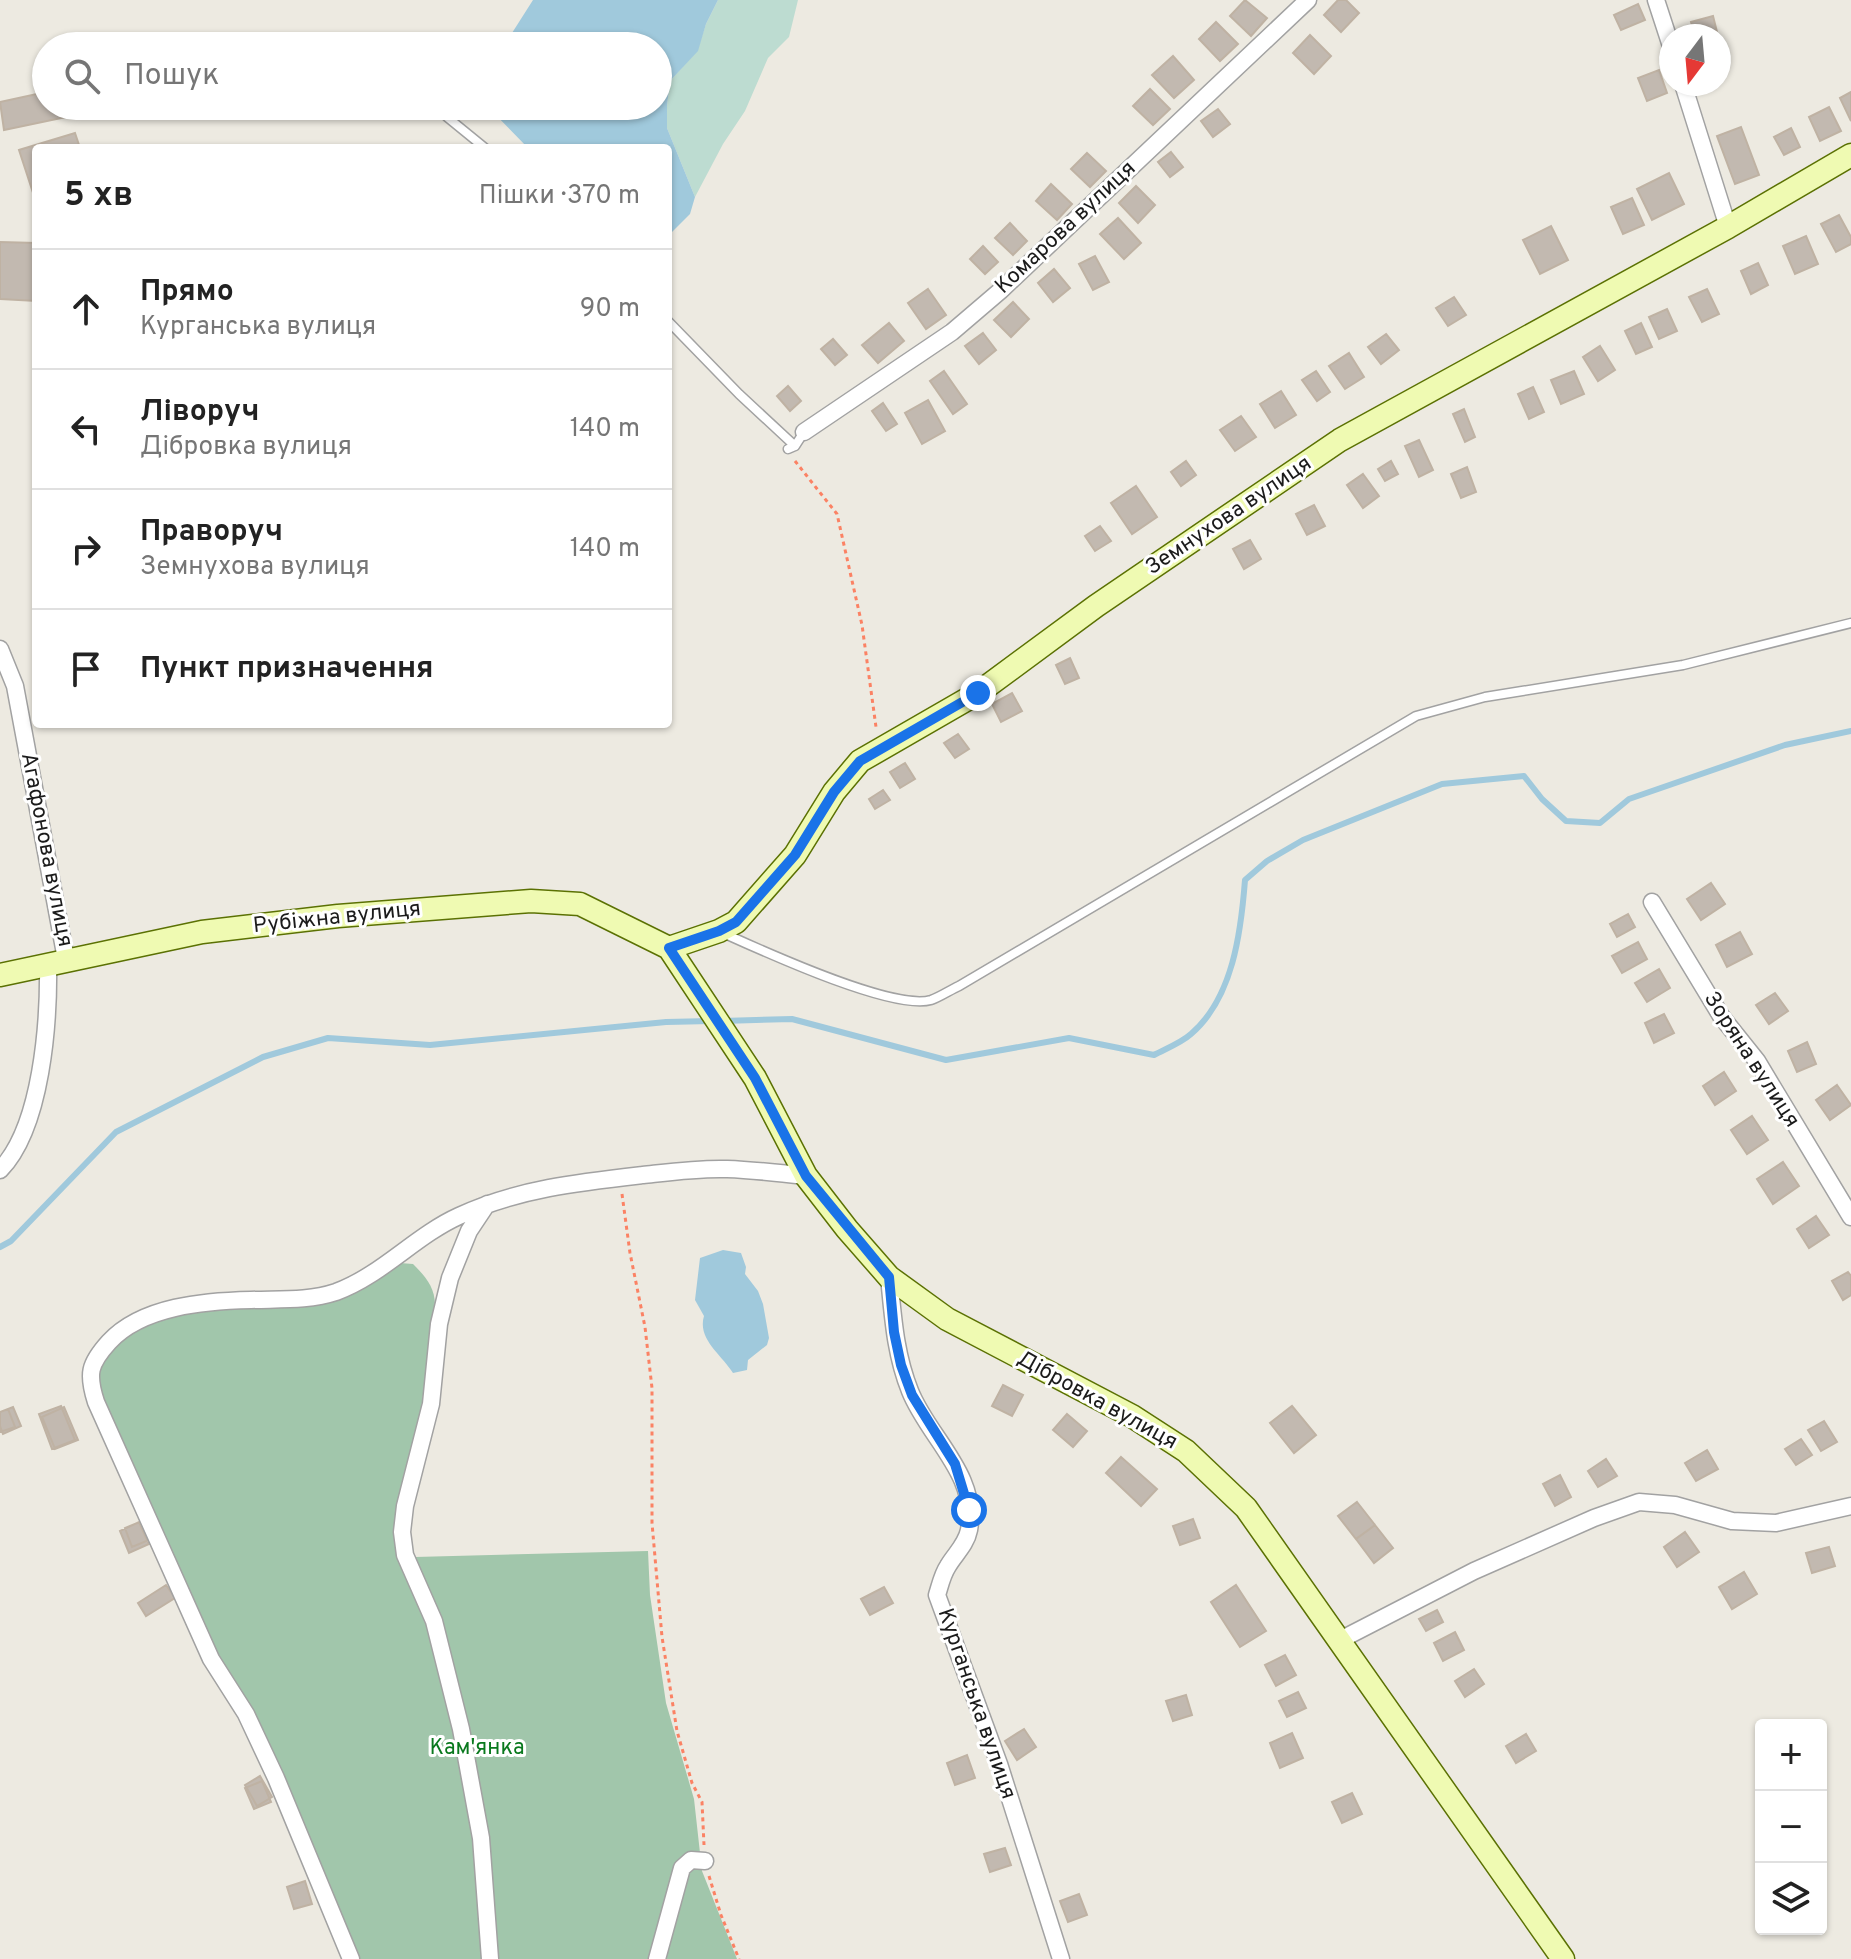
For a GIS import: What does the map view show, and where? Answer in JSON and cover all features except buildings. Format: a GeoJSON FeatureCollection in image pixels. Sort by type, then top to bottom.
{"type":"FeatureCollection","features":[{"type":"Feature","properties":{"kind":"street","name":"Комарова вулиця"},"geometry":{"type":"LineString","coordinates":[[796,442],[952,332],[1000,291],[1308,0]]}},
{"type":"Feature","properties":{"kind":"street"},"geometry":{"type":"LineString","coordinates":[[1656,0],[1664,24]]}},
{"type":"Feature","properties":{"kind":"street"},"geometry":{"type":"LineString","coordinates":[[1687,96],[1728,227]]}},
{"type":"Feature","properties":{"kind":"street","name":"Земнухова вулиця"},"geometry":{"type":"LineString","coordinates":[[669,948],[736,922],[795,855],[834,792],[860,761],[978,693],[1096,606],[1340,440],[1728,227],[1851,155]]}},
{"type":"Feature","properties":{"kind":"street","name":"Агафонова вулиця"},"geometry":{"type":"LineString","coordinates":[[0,649],[15,686],[57,961],[33,1103],[21,1138],[0,1170]]}},
{"type":"Feature","properties":{"kind":"street","name":"Рубіжна вулиця"},"geometry":{"type":"LineString","coordinates":[[0,975],[202,932],[338,916],[531,901],[580,904],[669,948]]}},
{"type":"Feature","properties":{"kind":"street","name":"Зоряна вулиця"},"geometry":{"type":"LineString","coordinates":[[1652,902],[1721,1016],[1757,1061],[1851,1217]]}},
{"type":"Feature","properties":{"kind":"street","name":"Дібровка вулиця"},"geometry":{"type":"LineString","coordinates":[[669,948],[755,1078],[806,1176],[889,1277],[947,1319],[1132,1416],[1186,1451],[1246,1508],[1563,1959]]}},
{"type":"Feature","properties":{"kind":"street"},"geometry":{"type":"LineString","coordinates":[[351,1959],[276,1778],[246,1714],[211,1659],[96,1402],[90,1375],[93,1363],[113,1338],[150,1317],[196,1305],[308,1298],[335,1292],[374,1273],[428,1233],[487,1204],[558,1185],[726,1169],[806,1176]]}},
{"type":"Feature","properties":{"kind":"street"},"geometry":{"type":"LineString","coordinates":[[487,1204],[469,1231],[450,1278],[439,1324],[431,1404],[410,1482],[402,1532],[405,1555],[434,1621],[461,1729],[481,1838],[490,1959]]}},
{"type":"Feature","properties":{"kind":"street","name":"Курганська вулиця"},"geometry":{"type":"LineString","coordinates":[[889,1277],[894,1332],[901,1365],[912,1395],[955,1464],[969,1510],[969,1531],[959,1554],[948,1565],[937,1595],[999,1764],[1061,1959]]}},
{"type":"Feature","properties":{"kind":"street"},"geometry":{"type":"LineString","coordinates":[[1340,1640],[1474,1571],[1594,1518],[1639,1502],[1675,1505],[1732,1521],[1776,1523],[1851,1506]]}},
{"type":"Feature","properties":{"kind":"street"},"geometry":{"type":"LineString","coordinates":[[657,1959],[682,1868],[691,1860],[705,1861]]}},
{"type":"Feature","properties":{"kind":"lane"},"geometry":{"type":"LineString","coordinates":[[451,120],[480,144]]}},
{"type":"Feature","properties":{"kind":"lane"},"geometry":{"type":"LineString","coordinates":[[672,325],[739,394],[796,442]]}},
{"type":"Feature","properties":{"kind":"lane"},"geometry":{"type":"LineString","coordinates":[[719,931],[809,970],[907,1001],[930,1000],[1416,716],[1485,697],[1683,665],[1851,623]]}},
{"type":"Feature","properties":{"kind":"path"},"geometry":{"type":"LineString","coordinates":[[796,442],[787,453],[809,475],[837,514],[862,625],[876,723],[871,754]]}},
{"type":"Feature","properties":{"kind":"path"},"geometry":{"type":"LineString","coordinates":[[620,1178],[652,1388],[652,1523],[657,1598],[677,1731],[692,1783],[702,1802],[705,1861],[721,1915],[739,1959]]}},
{"type":"Feature","properties":{"kind":"shaded area"},"geometry":{"type":"Polygon","coordinates":[[[533,0],[718,0],[706,24],[698,51],[672,79],[672,32],[513,32],[533,0]]]}},
{"type":"Feature","properties":{"kind":"shaded area"},"geometry":{"type":"Polygon","coordinates":[[[718,0],[798,0],[789,37],[768,58],[745,111],[723,144],[695,197],[667,128],[667,120],[672,120],[672,79],[697,51],[718,0]]]}},
{"type":"Feature","properties":{"kind":"shaded area"},"geometry":{"type":"Polygon","coordinates":[[[501,120],[667,120],[667,128],[695,197],[690,214],[672,232],[672,144],[524,144],[501,120]]]}},
{"type":"Feature","properties":{"kind":"shaded area"},"geometry":{"type":"Polygon","coordinates":[[[723,1250],[741,1253],[745,1274],[758,1291],[763,1304],[769,1338],[767,1345],[748,1360],[747,1370],[733,1373],[707,1339],[704,1316],[695,1300],[700,1258],[723,1250]]]}},
{"type":"Feature","properties":{"kind":"green space","name":"Кам'янка"},"geometry":{"type":"Polygon","coordinates":[[[400,1263],[413,1264],[422,1273],[431,1287],[435,1305],[418,1432],[394,1524],[396,1549],[415,1557],[648,1551],[650,1595],[666,1703],[694,1799],[702,1871],[737,1959],[355,1959],[215,1656],[95,1382],[100,1364],[126,1337],[150,1324],[210,1308],[317,1303],[400,1263]]]}},
{"type":"Feature","properties":{"kind":"waterway"},"geometry":{"type":"LineString","coordinates":[[722,1021],[792,1019],[946,1060],[1069,1038],[1154,1055],[1191,1034],[1217,1002],[1237,942],[1245,880],[1267,861],[1303,840],[1442,784],[1524,776],[1542,799],[1566,821],[1600,823],[1629,799],[1785,745],[1851,731]]}},
{"type":"Feature","properties":{"kind":"waterway"},"geometry":{"type":"LineString","coordinates":[[0,1247],[11,1241],[116,1132],[263,1057],[328,1038],[430,1045],[666,1022],[711,1021]]}},
{"type":"Feature","properties":{"kind":"route"},"geometry":{"type":"LineString","coordinates":[[969,1510],[965,1488],[955,1464],[912,1395],[901,1365],[894,1332],[889,1277],[806,1176],[755,1078],[669,948],[736,922],[795,855],[834,792],[860,761],[978,693]]}}]}
